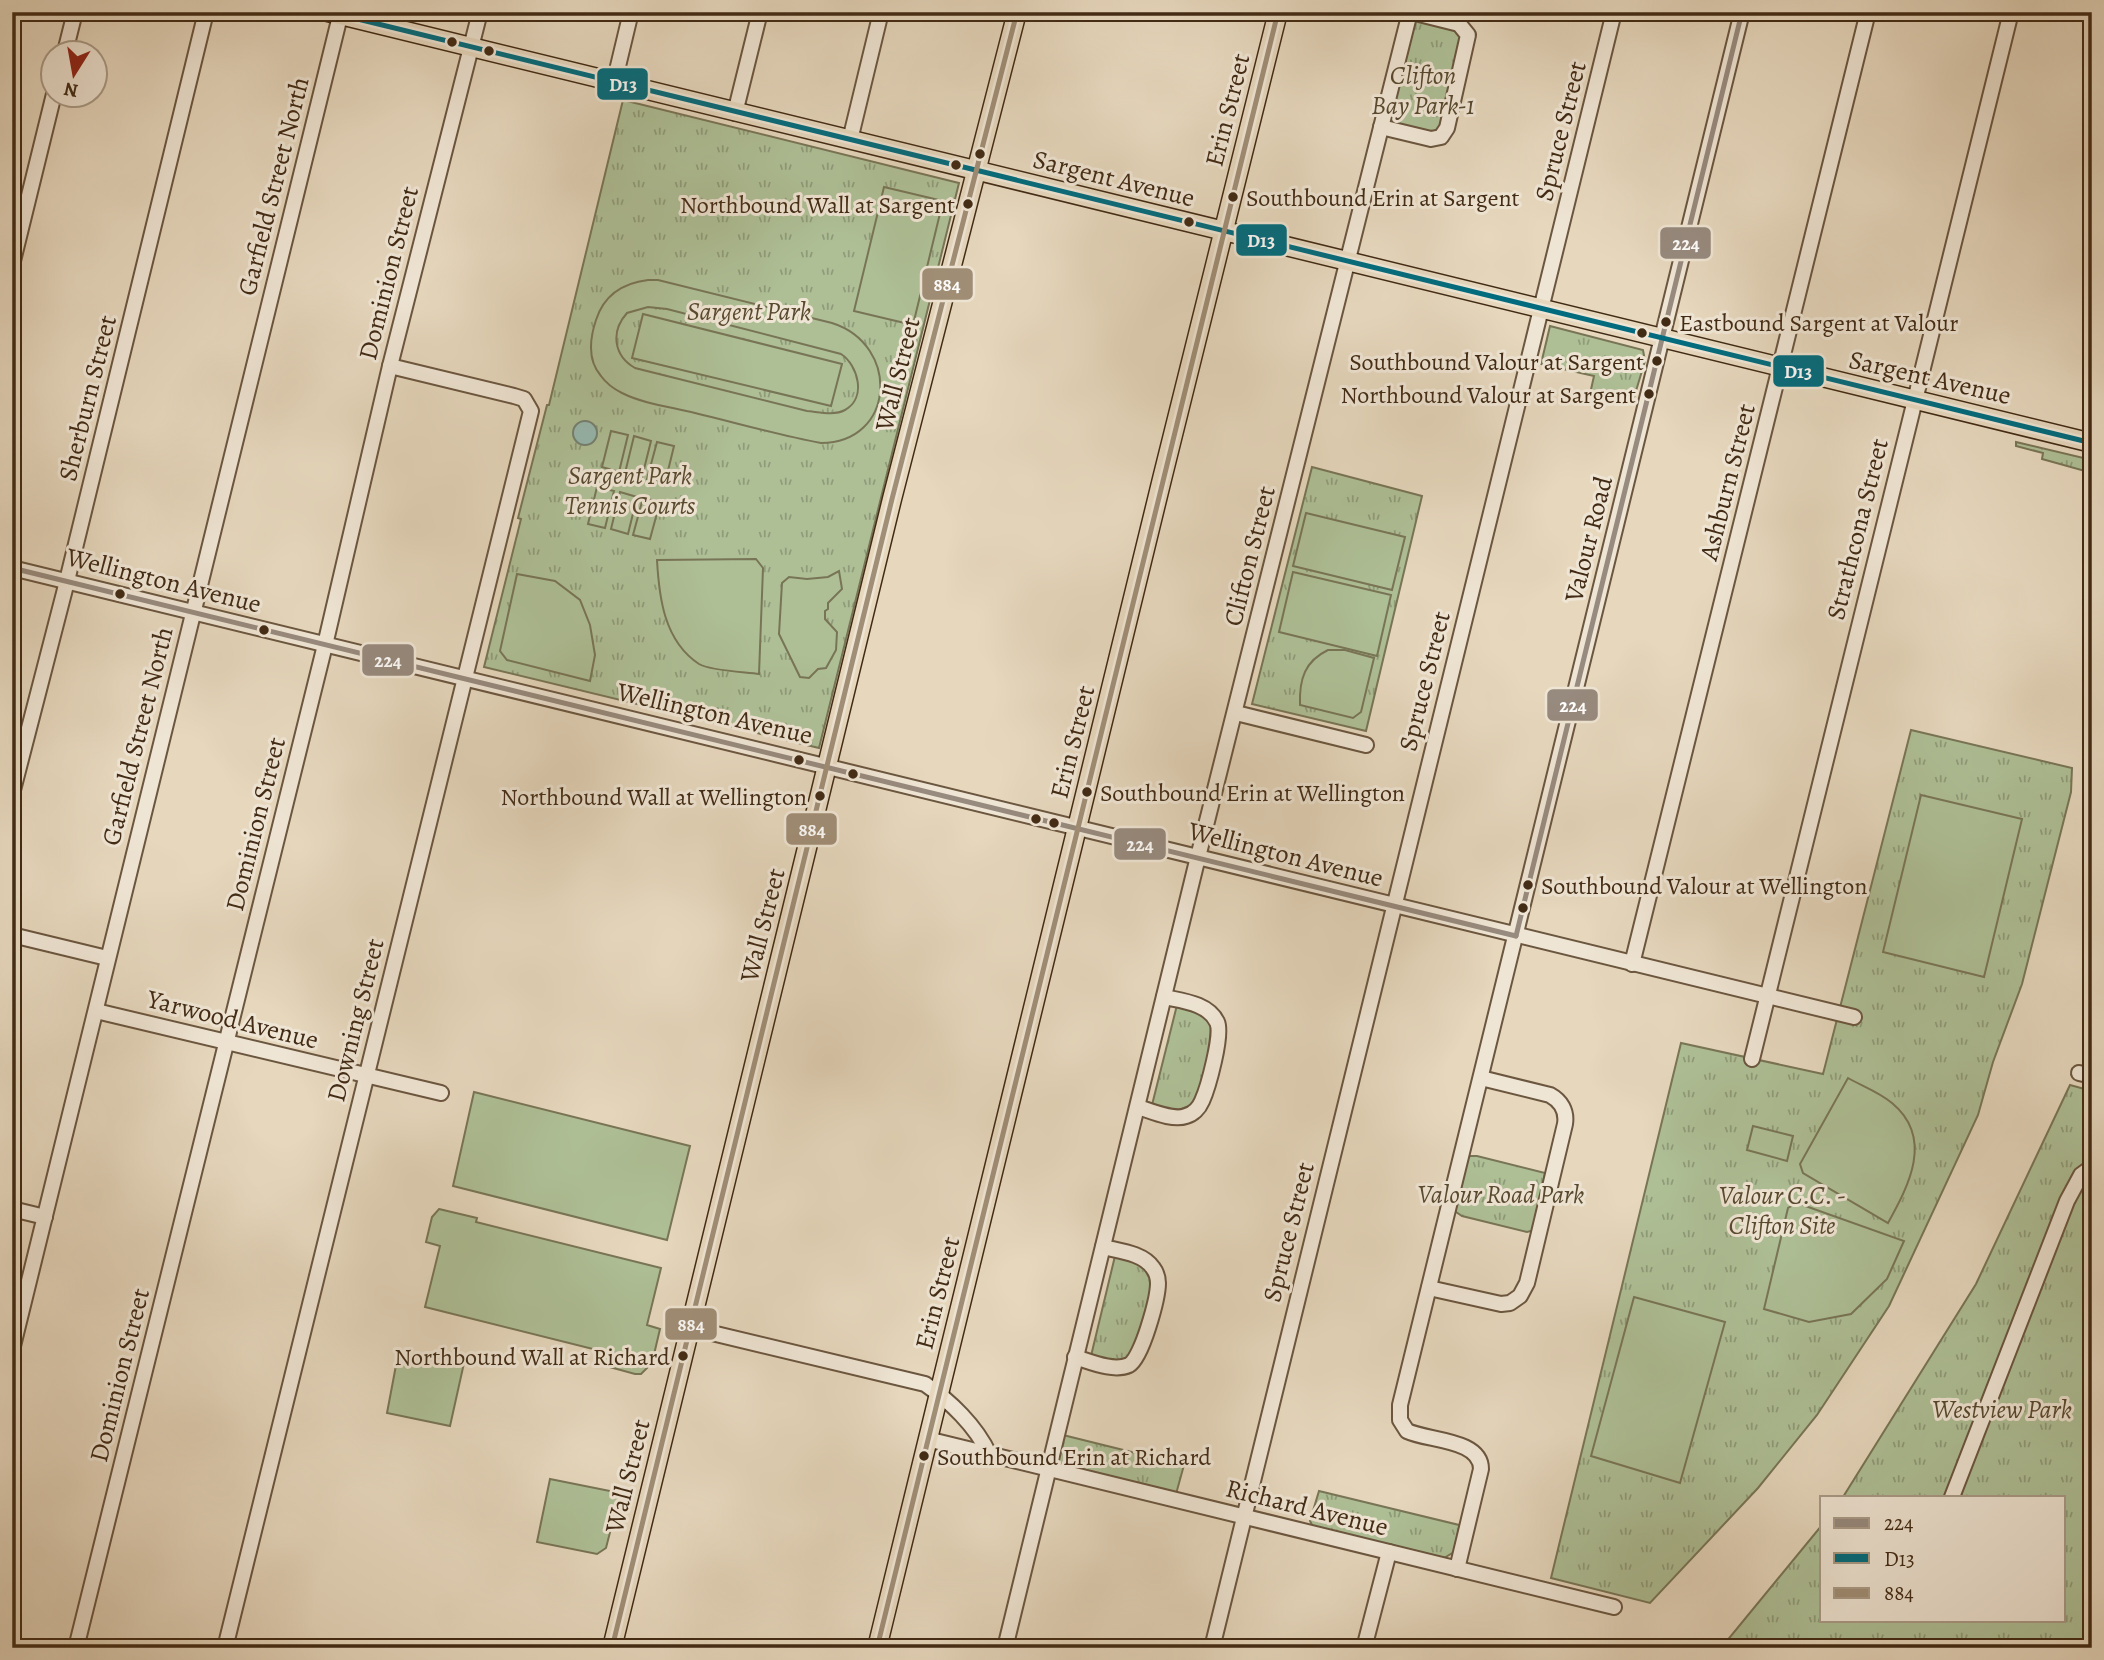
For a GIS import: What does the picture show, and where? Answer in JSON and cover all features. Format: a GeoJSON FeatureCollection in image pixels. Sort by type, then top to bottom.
{"type":"FeatureCollection","features":[{"type":"Feature","properties":{"kind":"main road","name":"Wall Street"},"geometry":{"type":"LineString","coordinates":[[612,1648],[895,488],[1017,12]]}},
{"type":"Feature","properties":{"kind":"main road","name":"Erin Street"},"geometry":{"type":"LineString","coordinates":[[877,1648],[1278,12]]}},
{"type":"Feature","properties":{"kind":"main road","name":"Sargent Avenue"},"geometry":{"type":"LineString","coordinates":[[336,13],[735,113],[2092,443]]}},
{"type":"Feature","properties":{"kind":"street"},"geometry":{"type":"LineString","coordinates":[[68,38],[75,12]]}},
{"type":"Feature","properties":{"kind":"street","name":"Sherburn Street"},"geometry":{"type":"LineString","coordinates":[[12,794],[67,582],[206,12]]}},
{"type":"Feature","properties":{"kind":"street","name":"Dominion Street"},"geometry":{"type":"LineString","coordinates":[[76,1648],[325,645],[390,366],[480,12]]}},
{"type":"Feature","properties":{"kind":"street"},"geometry":{"type":"LineString","coordinates":[[614,83],[631,12]]}},
{"type":"Feature","properties":{"kind":"street"},"geometry":{"type":"LineString","coordinates":[[735,113],[760,12]]}},
{"type":"Feature","properties":{"kind":"street"},"geometry":{"type":"LineString","coordinates":[[850,141],[881,12]]}},
{"type":"Feature","properties":{"kind":"street","name":"Clifton Street"},"geometry":{"type":"LineString","coordinates":[[1005,1648],[1198,858],[1236,713],[1347,261],[1410,12],[1459,24],[1468,35],[1447,128],[1441,137],[1431,139],[1381,127]]}},
{"type":"Feature","properties":{"kind":"street","name":"Spruce Street"},"geometry":{"type":"LineString","coordinates":[[1212,1648],[1614,12]]}},
{"type":"Feature","properties":{"kind":"street","name":"Valour Road"},"geometry":{"type":"LineString","coordinates":[[1457,1569],[1481,1469],[1480,1460],[1472,1450],[1463,1446],[1407,1431],[1399,1413],[1742,12]]}},
{"type":"Feature","properties":{"kind":"street","name":"Ashburn Street"},"geometry":{"type":"LineString","coordinates":[[1632,964],[1868,12]]}},
{"type":"Feature","properties":{"kind":"street","name":"Strathcona Street"},"geometry":{"type":"LineString","coordinates":[[1752,1059],[2011,12]]}},
{"type":"Feature","properties":{"kind":"street","name":"Garfield Street North"},"geometry":{"type":"LineString","coordinates":[[12,1350],[336,13]]}},
{"type":"Feature","properties":{"kind":"street"},"geometry":{"type":"LineString","coordinates":[[12,265],[51,108]]}},
{"type":"Feature","properties":{"kind":"street","name":"Downing Street"},"geometry":{"type":"LineString","coordinates":[[225,1648],[531,418],[530,405],[514,396],[390,366]]}},
{"type":"Feature","properties":{"kind":"street","name":"Wellington Avenue"},"geometry":{"type":"LineString","coordinates":[[12,568],[1854,1017]]}},
{"type":"Feature","properties":{"kind":"street"},"geometry":{"type":"LineString","coordinates":[[1236,713],[1366,745]]}},
{"type":"Feature","properties":{"kind":"street"},"geometry":{"type":"LineString","coordinates":[[12,935],[107,958]]}},
{"type":"Feature","properties":{"kind":"street"},"geometry":{"type":"LineString","coordinates":[[1138,1107],[1180,1117],[1194,1111],[1204,1097],[1218,1039],[1217,1022],[1207,1010],[1164,997]]}},
{"type":"Feature","properties":{"kind":"street","name":"Yarwood Avenue"},"geometry":{"type":"LineString","coordinates":[[96,1011],[441,1093]]}},
{"type":"Feature","properties":{"kind":"street"},"geometry":{"type":"LineString","coordinates":[[1429,1288],[1501,1304],[1514,1301],[1523,1293],[1527,1283],[1565,1124],[1565,1111],[1558,1101],[1550,1096],[1481,1078]]}},
{"type":"Feature","properties":{"kind":"street"},"geometry":{"type":"LineString","coordinates":[[1952,1496],[2067,1201],[2081,1176],[2092,1167]]}},
{"type":"Feature","properties":{"kind":"street"},"geometry":{"type":"LineString","coordinates":[[12,1209],[45,1217]]}},
{"type":"Feature","properties":{"kind":"street"},"geometry":{"type":"LineString","coordinates":[[1075,1357],[1113,1367],[1127,1366],[1133,1362],[1141,1348],[1157,1289],[1156,1272],[1149,1262],[1103,1247]]}},
{"type":"Feature","properties":{"kind":"street"},"geometry":{"type":"LineString","coordinates":[[691,1328],[925,1384],[939,1394],[983,1441],[989,1454]]}},
{"type":"Feature","properties":{"kind":"street","name":"Richard Avenue"},"geometry":{"type":"LineString","coordinates":[[928,1439],[1614,1607]]}},
{"type":"Feature","properties":{"kind":"street"},"geometry":{"type":"LineString","coordinates":[[1364,1648],[1390,1552]]}},
{"type":"Feature","properties":{"kind":"green space","name":"Clifton Bay Park-1"},"geometry":{"type":"Polygon","coordinates":[[[1416,19],[1458,29],[1462,36],[1443,124],[1438,131],[1431,134],[1397,126],[1388,114],[1409,30],[1416,19]]]}},
{"type":"Feature","properties":{"kind":"green space","name":"Sargent Park"},"geometry":{"type":"Polygon","coordinates":[[[623,100],[959,183],[819,748],[484,667],[521,519],[518,518],[549,405],[623,100]]]}},
{"type":"Feature","properties":{"kind":"green space"},"geometry":{"type":"Polygon","coordinates":[[[884,187],[943,201],[913,325],[854,311],[884,187]]]}},
{"type":"Feature","properties":{"kind":"green space"},"geometry":{"type":"Polygon","coordinates":[[[658,280],[832,323],[854,334],[870,351],[878,371],[880,391],[875,411],[864,427],[846,439],[821,443],[648,403],[610,386],[593,363],[592,334],[596,320],[609,297],[623,287],[658,280]],[[648,307],[627,313],[622,320],[618,328],[617,343],[622,357],[635,368],[807,411],[841,412],[852,405],[856,398],[856,373],[841,354],[667,309],[648,307]]]}},
{"type":"Feature","properties":{"kind":"green space"},"geometry":{"type":"Polygon","coordinates":[[[643,314],[842,364],[831,406],[632,358],[643,314]]]}},
{"type":"Feature","properties":{"kind":"green space"},"geometry":{"type":"Polygon","coordinates":[[[1550,326],[1643,350],[1645,361],[1632,404],[1590,394],[1594,376],[1541,364],[1550,326]]]}},
{"type":"Feature","properties":{"kind":"green space"},"geometry":{"type":"Polygon","coordinates":[[[611,431],[628,435],[619,472],[602,467],[611,431]]]}},
{"type":"Feature","properties":{"kind":"green space"},"geometry":{"type":"Polygon","coordinates":[[[634,436],[651,441],[642,477],[625,473],[634,436]]]}},
{"type":"Feature","properties":{"kind":"green space"},"geometry":{"type":"Polygon","coordinates":[[[657,442],[674,446],[665,483],[647,479],[657,442]]]}},
{"type":"Feature","properties":{"kind":"green space"},"geometry":{"type":"Polygon","coordinates":[[[2016,442],[2092,460],[2092,473],[2042,459],[2043,453],[2016,446],[2016,442]]]}},
{"type":"Feature","properties":{"kind":"green space"},"geometry":{"type":"Polygon","coordinates":[[[1312,467],[1422,496],[1366,731],[1252,704],[1312,467]]]}},
{"type":"Feature","properties":{"kind":"green space"},"geometry":{"type":"Polygon","coordinates":[[[597,487],[614,491],[605,528],[588,524],[597,487]]]}},
{"type":"Feature","properties":{"kind":"green space"},"geometry":{"type":"Polygon","coordinates":[[[620,492],[637,497],[628,534],[611,529],[620,492]]]}},
{"type":"Feature","properties":{"kind":"green space"},"geometry":{"type":"Polygon","coordinates":[[[643,498],[660,502],[650,539],[633,535],[643,498]]]}},
{"type":"Feature","properties":{"kind":"green space"},"geometry":{"type":"Polygon","coordinates":[[[1306,513],[1405,537],[1392,590],[1293,566],[1306,513]]]}},
{"type":"Feature","properties":{"kind":"green space"},"geometry":{"type":"Polygon","coordinates":[[[756,559],[763,568],[759,674],[720,670],[699,664],[687,654],[671,631],[659,589],[657,560],[756,559]]]}},
{"type":"Feature","properties":{"kind":"green space"},"geometry":{"type":"Polygon","coordinates":[[[839,571],[842,589],[828,603],[828,609],[825,611],[825,619],[837,632],[836,650],[826,668],[818,669],[809,678],[800,677],[779,634],[782,583],[789,577],[828,577],[839,571]]]}},
{"type":"Feature","properties":{"kind":"green space"},"geometry":{"type":"Polygon","coordinates":[[[1293,572],[1391,595],[1377,656],[1279,632],[1293,572]]]}},
{"type":"Feature","properties":{"kind":"green space"},"geometry":{"type":"Polygon","coordinates":[[[517,574],[555,581],[580,600],[590,625],[595,655],[590,681],[507,660],[500,651],[517,574]]]}},
{"type":"Feature","properties":{"kind":"green space"},"geometry":{"type":"Polygon","coordinates":[[[1328,650],[1345,650],[1374,658],[1361,712],[1353,718],[1300,705],[1305,672],[1320,654],[1328,650]]]}},
{"type":"Feature","properties":{"kind":"green space","name":"Valour C.C. - Clifton Site"},"geometry":{"type":"Polygon","coordinates":[[[1911,730],[2072,768],[2071,792],[2022,984],[1993,1062],[1978,1115],[1889,1306],[1817,1415],[1758,1488],[1650,1603],[1551,1578],[1681,1043],[1823,1074],[1911,730]]]}},
{"type":"Feature","properties":{"kind":"green space"},"geometry":{"type":"Polygon","coordinates":[[[1921,795],[2022,819],[1984,977],[1883,952],[1921,795]]]}},
{"type":"Feature","properties":{"kind":"green space"},"geometry":{"type":"Polygon","coordinates":[[[1177,1005],[1195,1009],[1207,1016],[1214,1034],[1199,1096],[1191,1105],[1177,1111],[1152,1105],[1177,1005]]]}},
{"type":"Feature","properties":{"kind":"green space"},"geometry":{"type":"Polygon","coordinates":[[[1848,1078],[1892,1103],[1905,1117],[1912,1131],[1915,1146],[1910,1178],[1888,1223],[1803,1173],[1800,1164],[1848,1078]]]}},
{"type":"Feature","properties":{"kind":"green space","name":"Westview Park"},"geometry":{"type":"Polygon","coordinates":[[[2070,1085],[2092,1091],[2092,1648],[1721,1648],[1820,1527],[1820,1622],[2066,1622],[2066,1496],[1844,1496],[1976,1284],[2070,1085]]]}},
{"type":"Feature","properties":{"kind":"green space"},"geometry":{"type":"Polygon","coordinates":[[[474,1092],[690,1146],[667,1240],[453,1186],[474,1092]]]}},
{"type":"Feature","properties":{"kind":"green space"},"geometry":{"type":"Polygon","coordinates":[[[1753,1126],[1793,1136],[1787,1161],[1747,1150],[1753,1126]]]}},
{"type":"Feature","properties":{"kind":"green space","name":"Valour Road Park"},"geometry":{"type":"Polygon","coordinates":[[[1470,1156],[1545,1173],[1535,1230],[1527,1232],[1462,1216],[1456,1212],[1455,1206],[1470,1156]]]}},
{"type":"Feature","properties":{"kind":"green space"},"geometry":{"type":"Polygon","coordinates":[[[1797,1203],[1904,1241],[1887,1279],[1851,1314],[1809,1322],[1764,1309],[1788,1208],[1797,1203]]]}},
{"type":"Feature","properties":{"kind":"green space"},"geometry":{"type":"Polygon","coordinates":[[[439,1209],[477,1218],[476,1222],[661,1268],[647,1325],[660,1329],[652,1363],[641,1374],[635,1374],[595,1363],[597,1350],[425,1307],[440,1246],[426,1242],[432,1217],[439,1209]]]}},
{"type":"Feature","properties":{"kind":"green space"},"geometry":{"type":"Polygon","coordinates":[[[1115,1256],[1145,1267],[1152,1283],[1148,1311],[1135,1350],[1128,1358],[1115,1361],[1091,1356],[1115,1256]]]}},
{"type":"Feature","properties":{"kind":"green space"},"geometry":{"type":"Polygon","coordinates":[[[1634,1297],[1725,1322],[1680,1483],[1591,1456],[1634,1297]]]}},
{"type":"Feature","properties":{"kind":"green space"},"geometry":{"type":"Polygon","coordinates":[[[403,1353],[464,1363],[450,1426],[387,1413],[397,1360],[403,1353]]]}},
{"type":"Feature","properties":{"kind":"green space"},"geometry":{"type":"Polygon","coordinates":[[[1063,1435],[1184,1465],[1176,1494],[1056,1465],[1063,1435]]]}},
{"type":"Feature","properties":{"kind":"green space"},"geometry":{"type":"Polygon","coordinates":[[[550,1479],[620,1493],[606,1548],[597,1554],[537,1542],[550,1479]]]}},
{"type":"Feature","properties":{"kind":"green space"},"geometry":{"type":"Polygon","coordinates":[[[1319,1491],[1459,1525],[1461,1528],[1454,1552],[1444,1558],[1313,1527],[1310,1521],[1319,1491]]]}},
{"type":"Feature","properties":{"kind":"water"},"geometry":{"type":"Polygon","coordinates":[[[585,421],[594,424],[597,433],[594,442],[585,445],[576,442],[573,433],[576,424],[585,421]]]}},
{"type":"Feature","properties":{"kind":"transit line","name":"D13"},"geometry":{"type":"LineString","coordinates":[[329,12],[2092,443]]}},
{"type":"Feature","properties":{"kind":"transit line","name":"884"},"geometry":{"type":"LineString","coordinates":[[612,1648],[892,499],[1017,12]]}},
{"type":"Feature","properties":{"kind":"transit line","name":"884"},"geometry":{"type":"LineString","coordinates":[[877,1648],[1278,12]]}},
{"type":"Feature","properties":{"kind":"transit line","name":"224"},"geometry":{"type":"LineString","coordinates":[[1516,936],[1742,12]]}},
{"type":"Feature","properties":{"kind":"transit line","name":"224"},"geometry":{"type":"LineString","coordinates":[[12,568],[1516,936]]}},
{"type":"Feature","properties":{"kind":"place","name":"Southbound Erin at Sargent"},"geometry":{"type":"Point","coordinates":[1233,197]}},
{"type":"Feature","properties":{"kind":"place","name":"Northbound Wall at Sargent"},"geometry":{"type":"Point","coordinates":[968,204]}},
{"type":"Feature","properties":{"kind":"place","name":"Eastbound Sargent at Valour"},"geometry":{"type":"Point","coordinates":[1666,322]}},
{"type":"Feature","properties":{"kind":"place","name":"Southbound Valour at Sargent"},"geometry":{"type":"Point","coordinates":[1657,361]}},
{"type":"Feature","properties":{"kind":"place","name":"Northbound Valour at Sargent"},"geometry":{"type":"Point","coordinates":[1649,394]}},
{"type":"Feature","properties":{"kind":"place","name":"Southbound Erin at Wellington"},"geometry":{"type":"Point","coordinates":[1087,792]}},
{"type":"Feature","properties":{"kind":"place","name":"Northbound Wall at Wellington"},"geometry":{"type":"Point","coordinates":[820,796]}},
{"type":"Feature","properties":{"kind":"place","name":"Southbound Valour at Wellington"},"geometry":{"type":"Point","coordinates":[1528,885]}},
{"type":"Feature","properties":{"kind":"place","name":"Northbound Wall at Richard"},"geometry":{"type":"Point","coordinates":[683,1356]}},
{"type":"Feature","properties":{"kind":"place","name":"Southbound Erin at Richard"},"geometry":{"type":"Point","coordinates":[924,1456]}},
{"type":"Feature","properties":{"kind":"park label","name":"Sargent Park Tennis Courts"},"geometry":{"type":"Point","coordinates":[630,490]}}]}
